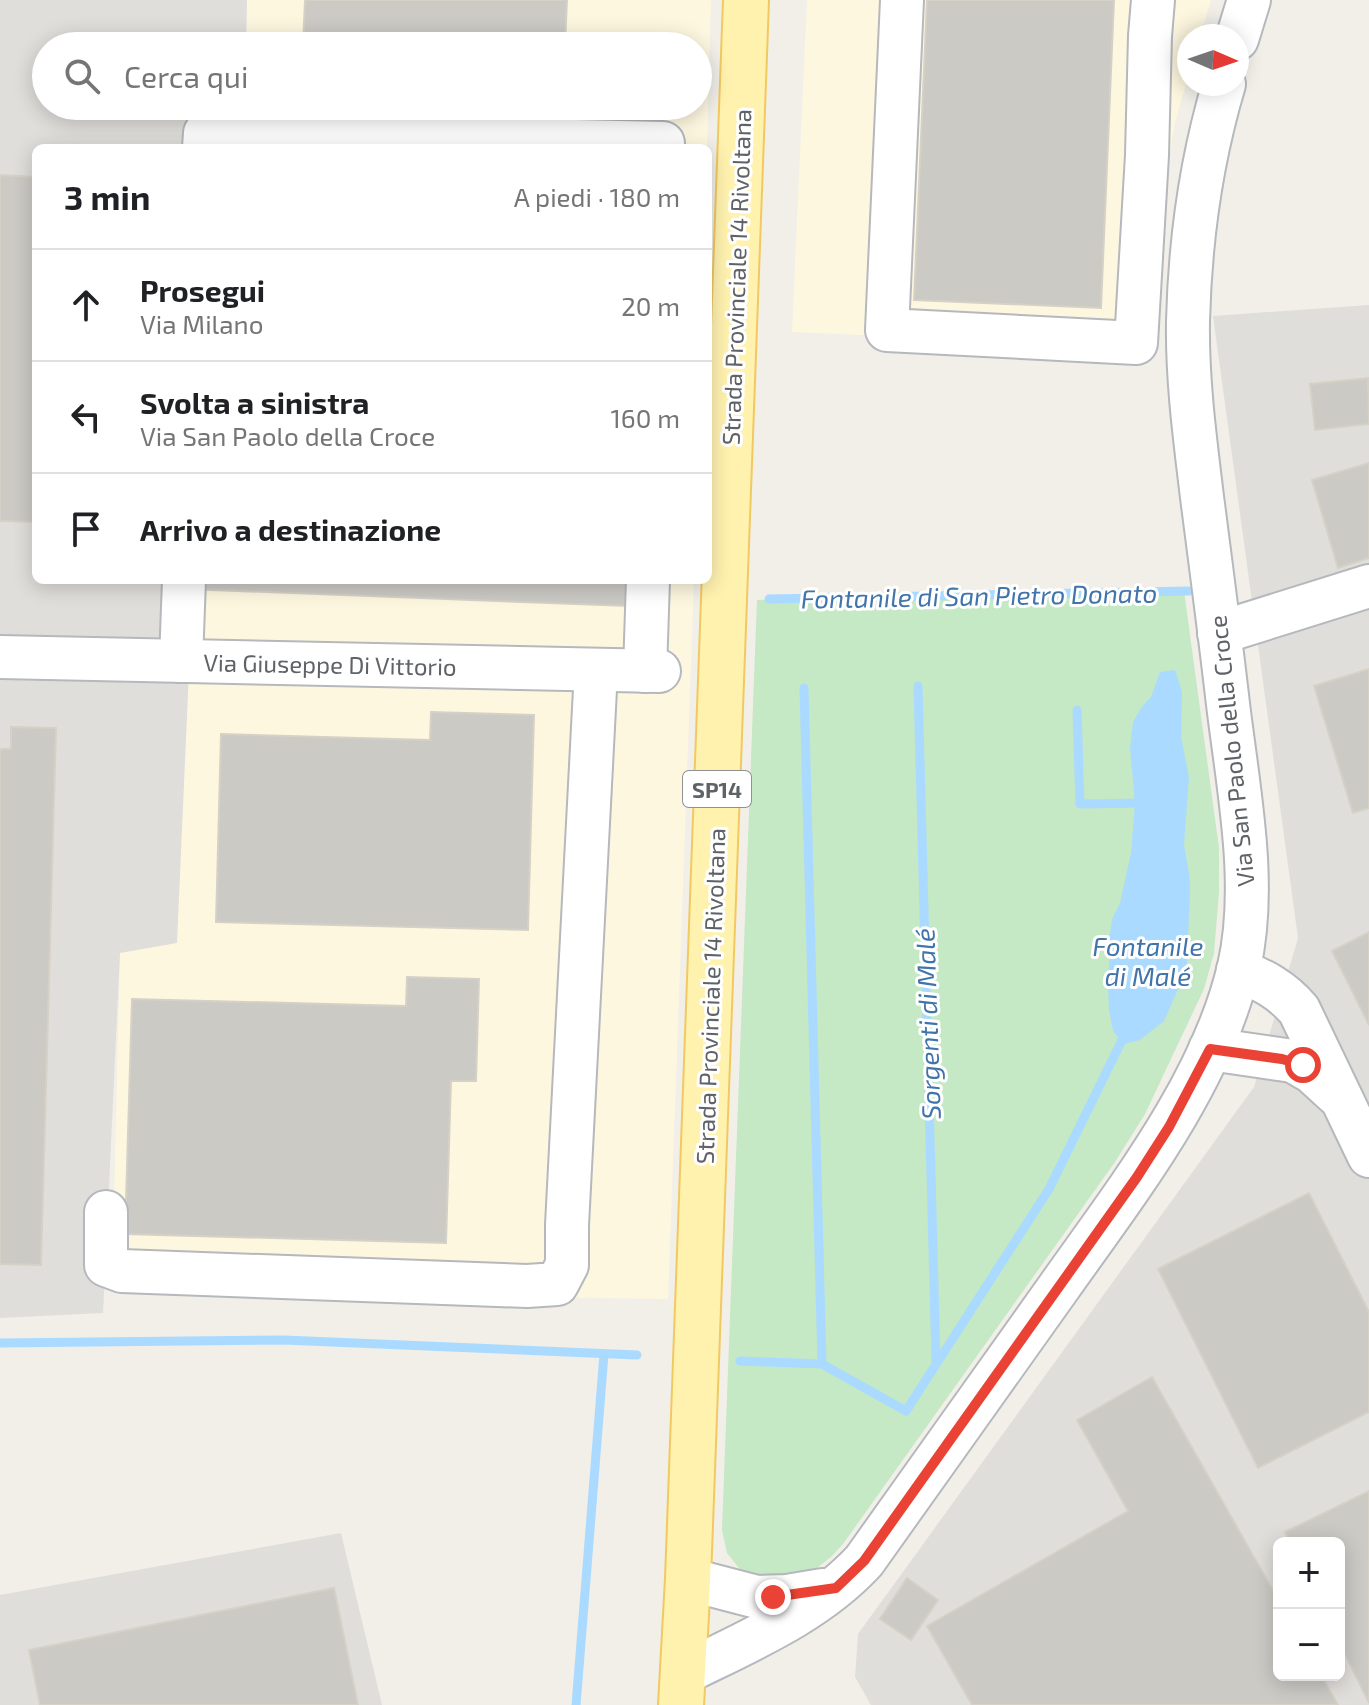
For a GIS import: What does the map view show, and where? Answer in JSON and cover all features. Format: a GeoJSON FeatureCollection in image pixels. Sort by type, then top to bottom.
{"type":"FeatureCollection","features":[{"type":"Feature","properties":{"kind":"main road","name":"Strada Provinciale 14 Rivoltana"},"geometry":{"type":"LineString","coordinates":[[681,1690],[688,1579],[746,0]]}},
{"type":"Feature","properties":{"kind":"street"},"geometry":{"type":"LineString","coordinates":[[902,0],[887,330],[1136,343],[1153,0]]}},
{"type":"Feature","properties":{"kind":"street"},"geometry":{"type":"LineString","coordinates":[[1242,24],[1249,0]]}},
{"type":"Feature","properties":{"kind":"street","name":"Via San Paolo della Croce"},"geometry":{"type":"LineString","coordinates":[[681,1690],[802,1612],[836,1588],[864,1561],[1137,1177],[1169,1127],[1223,1018],[1238,970],[1244,937],[1246,867],[1196,448],[1188,322],[1194,226],[1211,131],[1221,96]]}},
{"type":"Feature","properties":{"kind":"street"},"geometry":{"type":"LineString","coordinates":[[204,144],[205,133],[663,144]]}},
{"type":"Feature","properties":{"kind":"street"},"geometry":{"type":"LineString","coordinates":[[181,661],[184,584]]}},
{"type":"Feature","properties":{"kind":"street","name":"Via Giuseppe Di Vittorio"},"geometry":{"type":"LineString","coordinates":[[0,657],[652,671],[648,584]]}},
{"type":"Feature","properties":{"kind":"street"},"geometry":{"type":"LineString","coordinates":[[1219,633],[1369,586]]}},
{"type":"Feature","properties":{"kind":"street"},"geometry":{"type":"LineString","coordinates":[[106,1212],[106,1265],[122,1271],[527,1286],[557,1284],[567,1265],[596,670]]}},
{"type":"Feature","properties":{"kind":"street"},"geometry":{"type":"LineString","coordinates":[[1238,970],[1271,984],[1299,1010],[1369,1156]]}},
{"type":"Feature","properties":{"kind":"street"},"geometry":{"type":"LineString","coordinates":[[1210,1049],[1293,1061],[1312,1072],[1340,1098]]}},
{"type":"Feature","properties":{"kind":"street"},"geometry":{"type":"LineString","coordinates":[[688,1579],[744,1595],[766,1597],[836,1588]]}},
{"type":"Feature","properties":{"kind":"shaded area"},"geometry":{"type":"Polygon","coordinates":[[[0,0],[247,0],[246,32],[32,32],[32,120],[235,120],[226,144],[32,144],[32,584],[193,584],[177,943],[120,953],[103,1313],[0,1318],[0,0]]]}},
{"type":"Feature","properties":{"kind":"shaded area"},"geometry":{"type":"Polygon","coordinates":[[[247,0],[711,0],[710,32],[246,32],[247,0]]]}},
{"type":"Feature","properties":{"kind":"shaded area"},"geometry":{"type":"Polygon","coordinates":[[[807,0],[1211,0],[1204,24],[1177,24],[1177,96],[1183,96],[1175,122],[1158,222],[1151,347],[792,332],[807,0]]]}},
{"type":"Feature","properties":{"kind":"shaded area"},"geometry":{"type":"Polygon","coordinates":[[[235,120],[708,120],[707,144],[226,144],[235,120]]]}},
{"type":"Feature","properties":{"kind":"shaded area"},"geometry":{"type":"Polygon","coordinates":[[[1369,305],[1369,1705],[871,1705],[855,1677],[858,1634],[1254,1087],[1298,938],[1213,316],[1369,305]]]}},
{"type":"Feature","properties":{"kind":"shaded area"},"geometry":{"type":"Polygon","coordinates":[[[192,584],[694,584],[668,1299],[112,1290],[120,953],[192,584]]]}},
{"type":"Feature","properties":{"kind":"shaded area"},"geometry":{"type":"Polygon","coordinates":[[[341,1533],[382,1705],[0,1705],[0,1595],[341,1533]]]}},
{"type":"Feature","properties":{"kind":"green space"},"geometry":{"type":"Polygon","coordinates":[[[1184,591],[1219,848],[1214,953],[1204,989],[1145,1114],[1115,1162],[843,1544],[831,1557],[797,1580],[754,1580],[727,1553],[722,1530],[757,600],[1184,591]]]}},
{"type":"Feature","properties":{"kind":"water","name":"Fontanile di Malé"},"geometry":{"type":"Polygon","coordinates":[[[1175,670],[1182,692],[1181,737],[1189,777],[1184,845],[1190,888],[1187,962],[1164,1021],[1140,1040],[1124,1044],[1113,1031],[1108,988],[1112,919],[1120,903],[1131,853],[1135,803],[1130,748],[1133,722],[1151,697],[1160,672],[1175,670]]]}},
{"type":"Feature","properties":{"kind":"building"},"geometry":{"type":"Polygon","coordinates":[[[305,0],[567,0],[566,32],[304,32],[305,0]]]}},
{"type":"Feature","properties":{"kind":"building"},"geometry":{"type":"Polygon","coordinates":[[[927,0],[1114,0],[1101,308],[914,300],[927,0]]]}},
{"type":"Feature","properties":{"kind":"building"},"geometry":{"type":"Polygon","coordinates":[[[0,175],[32,177],[32,522],[0,521],[0,175]]]}},
{"type":"Feature","properties":{"kind":"building"},"geometry":{"type":"Polygon","coordinates":[[[1368,378],[1369,424],[1315,430],[1310,384],[1368,378]]]}},
{"type":"Feature","properties":{"kind":"building"},"geometry":{"type":"Polygon","coordinates":[[[1369,463],[1369,558],[1338,568],[1312,480],[1369,463]]]}},
{"type":"Feature","properties":{"kind":"building"},"geometry":{"type":"Polygon","coordinates":[[[186,584],[629,584],[628,606],[186,589],[186,584]]]}},
{"type":"Feature","properties":{"kind":"building"},"geometry":{"type":"Polygon","coordinates":[[[1369,669],[1369,808],[1353,813],[1314,686],[1369,669]]]}},
{"type":"Feature","properties":{"kind":"building"},"geometry":{"type":"Polygon","coordinates":[[[431,712],[534,715],[528,930],[216,922],[221,734],[430,740],[431,712]]]}},
{"type":"Feature","properties":{"kind":"building"},"geometry":{"type":"Polygon","coordinates":[[[11,727],[56,728],[41,1265],[0,1264],[0,749],[11,749],[11,727]]]}},
{"type":"Feature","properties":{"kind":"building"},"geometry":{"type":"Polygon","coordinates":[[[1369,932],[1369,1025],[1332,951],[1369,932]]]}},
{"type":"Feature","properties":{"kind":"building"},"geometry":{"type":"Polygon","coordinates":[[[407,977],[479,979],[476,1081],[451,1081],[446,1243],[125,1234],[132,999],[406,1006],[407,977]]]}},
{"type":"Feature","properties":{"kind":"building"},"geometry":{"type":"Polygon","coordinates":[[[1309,1193],[1369,1312],[1369,1412],[1258,1468],[1158,1269],[1309,1193]]]}},
{"type":"Feature","properties":{"kind":"building"},"geometry":{"type":"Polygon","coordinates":[[[1152,1377],[1273,1590],[1273,1681],[1324,1681],[1338,1705],[972,1705],[927,1626],[1128,1511],[1077,1420],[1152,1377]]]}},
{"type":"Feature","properties":{"kind":"building"},"geometry":{"type":"Polygon","coordinates":[[[1369,1491],[1369,1703],[1345,1654],[1345,1537],[1287,1537],[1285,1532],[1369,1491]]]}},
{"type":"Feature","properties":{"kind":"building"},"geometry":{"type":"Polygon","coordinates":[[[907,1578],[938,1600],[911,1640],[880,1619],[907,1578]]]}},
{"type":"Feature","properties":{"kind":"building"},"geometry":{"type":"Polygon","coordinates":[[[334,1588],[358,1705],[40,1705],[29,1650],[334,1588]]]}},
{"type":"Feature","properties":{"kind":"waterway","name":"Fontanile di San Pietro Donato"},"geometry":{"type":"LineString","coordinates":[[769,599],[1189,591]]}},
{"type":"Feature","properties":{"kind":"waterway","name":"Sorgenti di Malé"},"geometry":{"type":"LineString","coordinates":[[918,686],[936,1362]]}},
{"type":"Feature","properties":{"kind":"waterway","name":"Sorgenti di Malé"},"geometry":{"type":"LineString","coordinates":[[804,688],[822,1364]]}},
{"type":"Feature","properties":{"kind":"waterway"},"geometry":{"type":"LineString","coordinates":[[1077,710],[1080,804],[1144,803]]}},
{"type":"Feature","properties":{"kind":"waterway","name":"Fontanile di Malé"},"geometry":{"type":"LineString","coordinates":[[740,1361],[822,1364],[906,1411],[1049,1189],[1126,1032]]}},
{"type":"Feature","properties":{"kind":"waterway"},"geometry":{"type":"LineString","coordinates":[[0,1343],[284,1340],[637,1355]]}},
{"type":"Feature","properties":{"kind":"waterway"},"geometry":{"type":"LineString","coordinates":[[576,1705],[604,1354]]}},
{"type":"Feature","properties":{"kind":"route"},"geometry":{"type":"LineString","coordinates":[[773,1597],[836,1588],[864,1561],[1137,1177],[1169,1127],[1210,1049],[1303,1065]]}}]}
